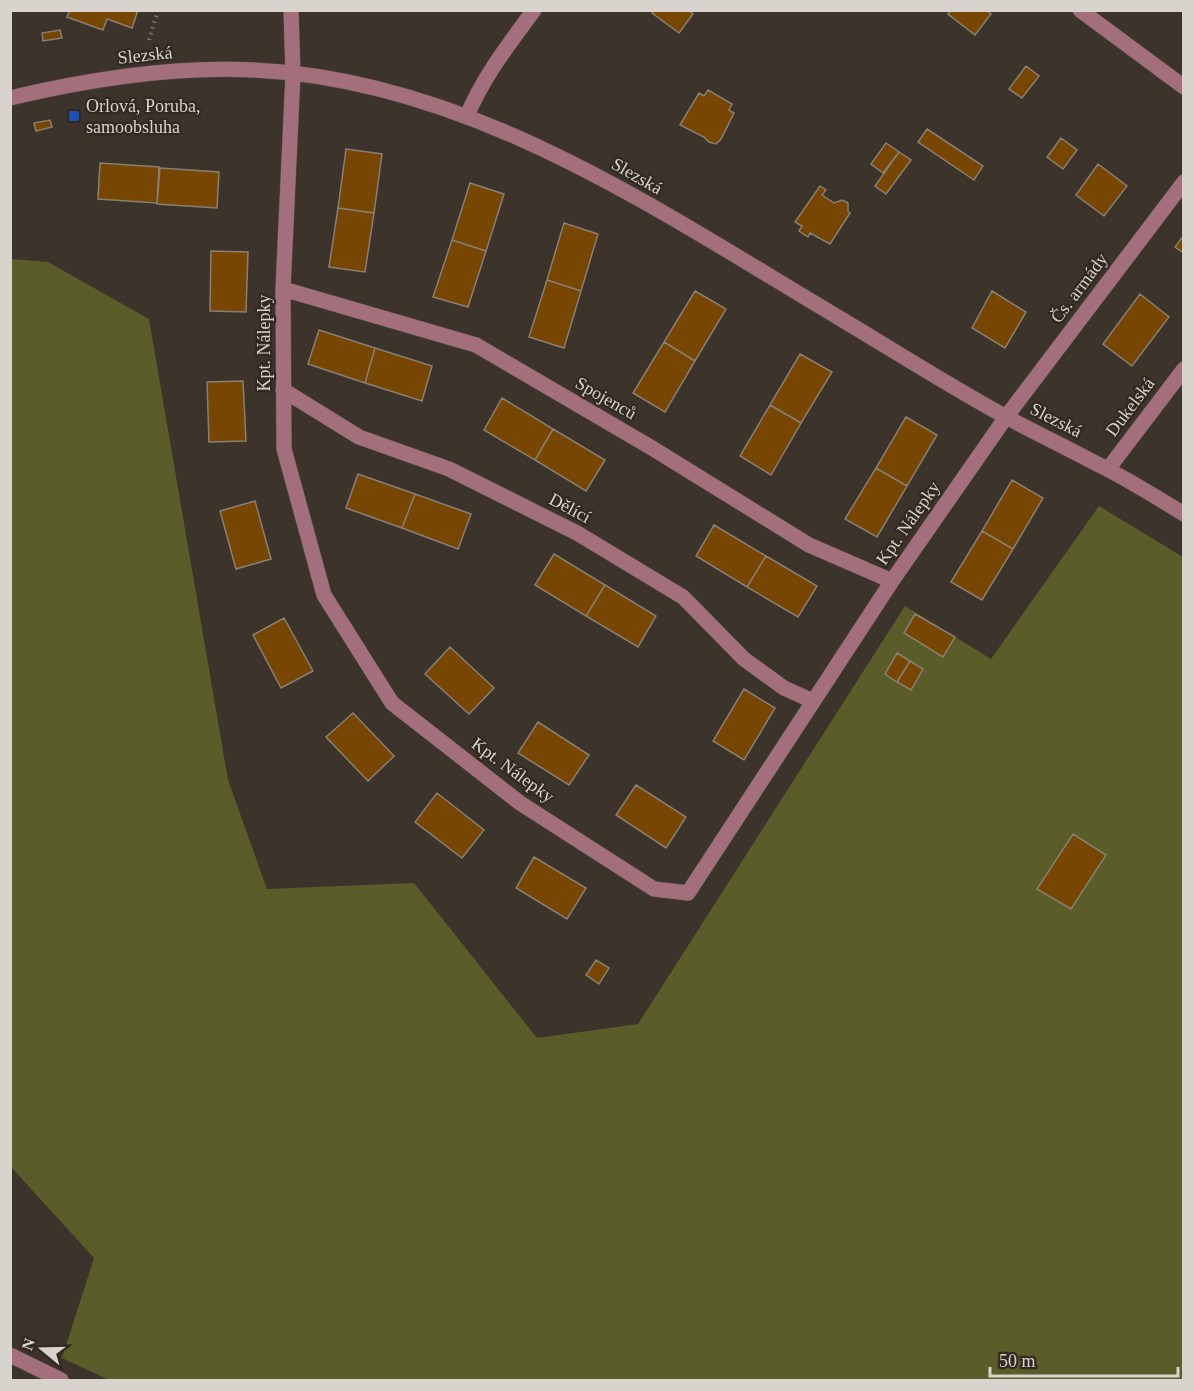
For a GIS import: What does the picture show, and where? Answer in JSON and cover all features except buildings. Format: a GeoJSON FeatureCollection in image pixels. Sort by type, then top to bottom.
{"type":"FeatureCollection","features":[{"type":"Feature","properties":{"kind":"street","name":"Kpt. Nálepky"},"geometry":{"type":"LineString","coordinates":[[291,10],[293,74],[283,289],[284,449],[324,595],[392,703],[520,803],[654,889],[688,893],[892,581],[1006,417]]}},
{"type":"Feature","properties":{"kind":"street"},"geometry":{"type":"LineString","coordinates":[[467,116],[476,95],[498,59],[534,10]]}},
{"type":"Feature","properties":{"kind":"street"},"geometry":{"type":"LineString","coordinates":[[1080,10],[1184,87]]}},
{"type":"Feature","properties":{"kind":"street","name":"Slezská"},"geometry":{"type":"LineString","coordinates":[[10,98],[96,80],[189,70],[257,70],[355,83],[403,95],[467,116],[598,175],[1006,417],[1108,469],[1184,514]]}},
{"type":"Feature","properties":{"kind":"street","name":"Čs. armády"},"geometry":{"type":"LineString","coordinates":[[1006,417],[1184,182]]}},
{"type":"Feature","properties":{"kind":"street","name":"Spojenců"},"geometry":{"type":"LineString","coordinates":[[283,289],[476,345],[652,448],[809,545],[892,581]]}},
{"type":"Feature","properties":{"kind":"street","name":"Dukelská"},"geometry":{"type":"LineString","coordinates":[[1108,469],[1184,369]]}},
{"type":"Feature","properties":{"kind":"street","name":"Dělící"},"geometry":{"type":"LineString","coordinates":[[283,390],[359,437],[449,469],[577,533],[683,597],[744,658],[784,688],[813,701]]}},
{"type":"Feature","properties":{"kind":"street"},"geometry":{"type":"LineString","coordinates":[[10,1355],[61,1380]]}},
{"type":"Feature","properties":{"kind":"path"},"geometry":{"type":"LineString","coordinates":[[148,40],[158,10]]}},
{"type":"Feature","properties":{"kind":"green space"},"geometry":{"type":"Polygon","coordinates":[[[11,259],[48,262],[149,319],[228,780],[267,889],[414,883],[537,1038],[638,1024],[905,606],[991,659],[1099,506],[1183,557],[1183,1380],[109,1380],[62,1358],[94,1258],[11,1167],[11,259]]]}},
{"type":"Feature","properties":{"kind":"place","name":"Orlová, Poruba, samoobsluha"},"geometry":{"type":"Point","coordinates":[74,116]}}]}
